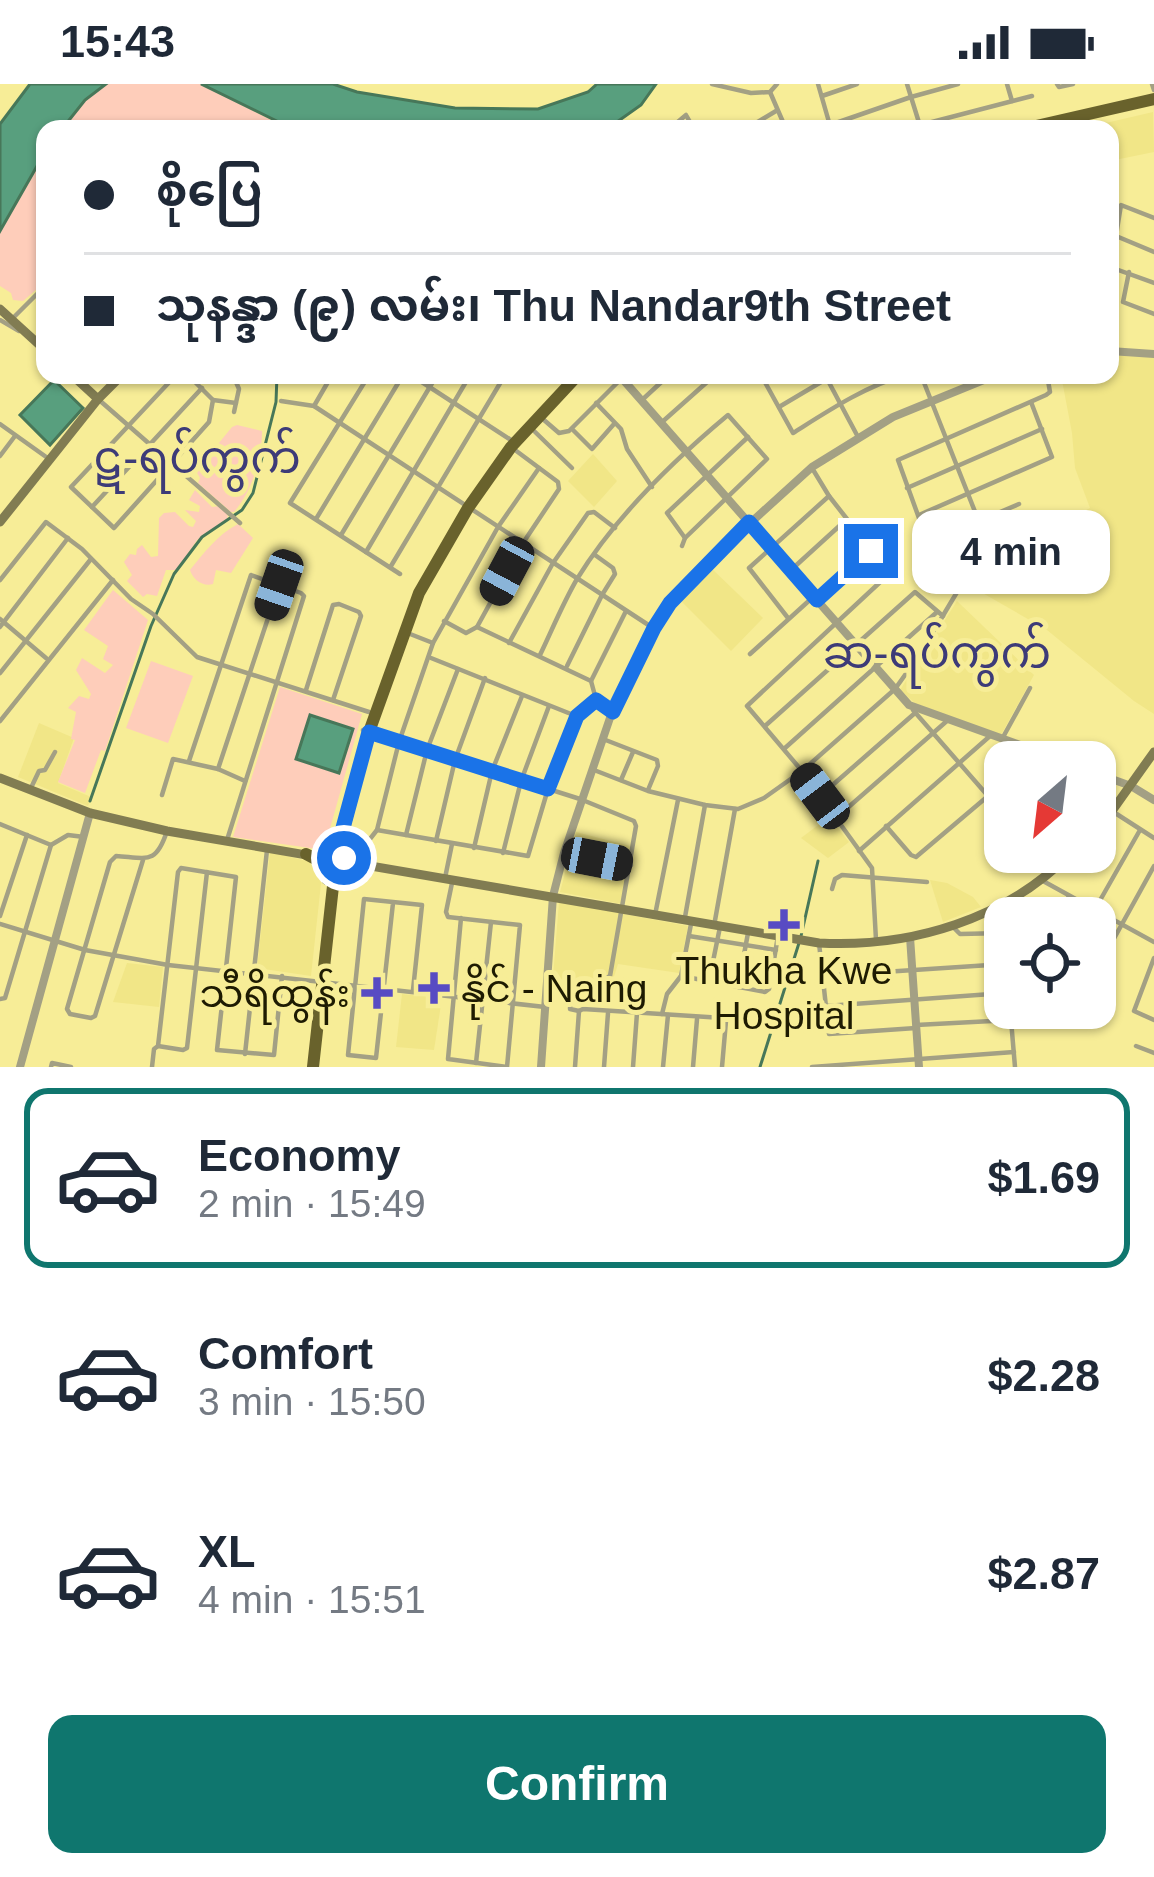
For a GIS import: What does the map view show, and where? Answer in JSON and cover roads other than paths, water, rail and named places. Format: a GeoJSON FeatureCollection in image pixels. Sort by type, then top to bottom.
{"type":"FeatureCollection","features":[{"type":"Feature","properties":{"kind":"main road"},"geometry":{"type":"LineString","coordinates":[[1070,120],[1154,94]]}},
{"type":"Feature","properties":{"kind":"main road"},"geometry":{"type":"LineString","coordinates":[[0,309],[36,342]]}},
{"type":"Feature","properties":{"kind":"main road"},"geometry":{"type":"LineString","coordinates":[[82,384],[98,399]]}},
{"type":"Feature","properties":{"kind":"main road"},"geometry":{"type":"LineString","coordinates":[[0,522],[113,384]]}},
{"type":"Feature","properties":{"kind":"main road"},"geometry":{"type":"LineString","coordinates":[[310,1067],[333,859],[369,712],[414,591],[511,444],[566,384]]}},
{"type":"Feature","properties":{"kind":"main road"},"geometry":{"type":"LineString","coordinates":[[511,444],[567,384]]}},
{"type":"Feature","properties":{"kind":"main road"},"geometry":{"type":"LineString","coordinates":[[366,731],[419,592],[466,506]]}},
{"type":"Feature","properties":{"kind":"main road"},"geometry":{"type":"LineString","coordinates":[[1116,806],[1154,752]]}},
{"type":"Feature","properties":{"kind":"main road"},"geometry":{"type":"LineString","coordinates":[[0,778],[90,813],[166,831],[819,943],[910,937],[984,913]]}},
{"type":"Feature","properties":{"kind":"main road"},"geometry":{"type":"LineString","coordinates":[[306,854],[325,851],[338,838]]}},
{"type":"Feature","properties":{"kind":"main road"},"geometry":{"type":"LineString","coordinates":[[338,838],[344,858],[356,863]]}},
{"type":"Feature","properties":{"kind":"main road"},"geometry":{"type":"LineString","coordinates":[[306,854],[321,862],[330,879]]}},
{"type":"Feature","properties":{"kind":"main road"},"geometry":{"type":"LineString","coordinates":[[330,879],[338,869],[356,863]]}},
{"type":"Feature","properties":{"kind":"main road"},"geometry":{"type":"LineString","coordinates":[[1014,897],[1049,873]]}},
{"type":"Feature","properties":{"kind":"street"},"geometry":{"type":"LineString","coordinates":[[712,84],[751,93],[770,92],[777,84]]}},
{"type":"Feature","properties":{"kind":"street"},"geometry":{"type":"LineString","coordinates":[[818,84],[828,120]]}},
{"type":"Feature","properties":{"kind":"street"},"geometry":{"type":"LineString","coordinates":[[821,96],[857,84]]}},
{"type":"Feature","properties":{"kind":"street"},"geometry":{"type":"LineString","coordinates":[[907,84],[918,120]]}},
{"type":"Feature","properties":{"kind":"street"},"geometry":{"type":"LineString","coordinates":[[849,120],[958,84]]}},
{"type":"Feature","properties":{"kind":"street"},"geometry":{"type":"LineString","coordinates":[[1007,84],[1012,100]]}},
{"type":"Feature","properties":{"kind":"street"},"geometry":{"type":"LineString","coordinates":[[1058,86],[1073,84]]}},
{"type":"Feature","properties":{"kind":"street"},"geometry":{"type":"LineString","coordinates":[[770,92],[781,120]]}},
{"type":"Feature","properties":{"kind":"street"},"geometry":{"type":"LineString","coordinates":[[941,120],[1032,96]]}},
{"type":"Feature","properties":{"kind":"street"},"geometry":{"type":"LineString","coordinates":[[761,120],[776,111]]}},
{"type":"Feature","properties":{"kind":"street"},"geometry":{"type":"LineString","coordinates":[[1119,218],[1121,206],[1154,218]]}},
{"type":"Feature","properties":{"kind":"street"},"geometry":{"type":"LineString","coordinates":[[1119,237],[1154,252]]}},
{"type":"Feature","properties":{"kind":"street"},"geometry":{"type":"LineString","coordinates":[[1119,269],[1154,283]]}},
{"type":"Feature","properties":{"kind":"street"},"geometry":{"type":"LineString","coordinates":[[1129,272],[1124,302],[1154,314]]}},
{"type":"Feature","properties":{"kind":"street"},"geometry":{"type":"LineString","coordinates":[[7,319],[36,295]]}},
{"type":"Feature","properties":{"kind":"street"},"geometry":{"type":"LineString","coordinates":[[1119,352],[1154,354]]}},
{"type":"Feature","properties":{"kind":"street"},"geometry":{"type":"LineString","coordinates":[[168,384],[70,487],[115,528],[207,427],[213,400]]}},
{"type":"Feature","properties":{"kind":"street"},"geometry":{"type":"LineString","coordinates":[[198,384],[213,400],[236,403]]}},
{"type":"Feature","properties":{"kind":"street"},"geometry":{"type":"LineString","coordinates":[[234,412],[237,384]]}},
{"type":"Feature","properties":{"kind":"street"},"geometry":{"type":"LineString","coordinates":[[314,406],[327,384]]}},
{"type":"Feature","properties":{"kind":"street"},"geometry":{"type":"LineString","coordinates":[[364,384],[290,502],[400,574]]}},
{"type":"Feature","properties":{"kind":"street"},"geometry":{"type":"LineString","coordinates":[[316,519],[401,384]]}},
{"type":"Feature","properties":{"kind":"street"},"geometry":{"type":"LineString","coordinates":[[424,384],[480,420],[560,486],[477,628],[466,633],[444,621]]}},
{"type":"Feature","properties":{"kind":"street"},"geometry":{"type":"LineString","coordinates":[[340,536],[432,384]]}},
{"type":"Feature","properties":{"kind":"street"},"geometry":{"type":"LineString","coordinates":[[366,552],[465,384]]}},
{"type":"Feature","properties":{"kind":"street"},"geometry":{"type":"LineString","coordinates":[[389,567],[500,384]]}},
{"type":"Feature","properties":{"kind":"street"},"geometry":{"type":"LineString","coordinates":[[540,416],[560,433],[572,429],[621,384]]}},
{"type":"Feature","properties":{"kind":"street"},"geometry":{"type":"LineString","coordinates":[[628,384],[984,791]]}},
{"type":"Feature","properties":{"kind":"street"},"geometry":{"type":"LineString","coordinates":[[642,400],[659,384]]}},
{"type":"Feature","properties":{"kind":"street"},"geometry":{"type":"LineString","coordinates":[[662,423],[703,384]]}},
{"type":"Feature","properties":{"kind":"street"},"geometry":{"type":"LineString","coordinates":[[766,384],[793,433],[874,384]]}},
{"type":"Feature","properties":{"kind":"street"},"geometry":{"type":"LineString","coordinates":[[779,407],[815,384]]}},
{"type":"Feature","properties":{"kind":"street"},"geometry":{"type":"LineString","coordinates":[[832,384],[858,437]]}},
{"type":"Feature","properties":{"kind":"street"},"geometry":{"type":"LineString","coordinates":[[591,769],[678,800],[735,809],[764,798],[802,772],[895,689],[987,542],[925,384]]}},
{"type":"Feature","properties":{"kind":"street"},"geometry":{"type":"LineString","coordinates":[[541,1067],[553,896],[563,853],[602,739],[654,628],[673,599],[812,466],[858,437],[973,384]]}},
{"type":"Feature","properties":{"kind":"street"},"geometry":{"type":"LineString","coordinates":[[1019,504],[928,543],[898,460],[1031,402],[1050,392],[1049,384]]}},
{"type":"Feature","properties":{"kind":"street"},"geometry":{"type":"LineString","coordinates":[[92,507],[202,388]]}},
{"type":"Feature","properties":{"kind":"street"},"geometry":{"type":"LineString","coordinates":[[98,399],[240,523]]}},
{"type":"Feature","properties":{"kind":"street"},"geometry":{"type":"LineString","coordinates":[[281,401],[314,406],[654,628]]}},
{"type":"Feature","properties":{"kind":"street"},"geometry":{"type":"LineString","coordinates":[[917,515],[1052,458],[1031,402]]}},
{"type":"Feature","properties":{"kind":"street"},"geometry":{"type":"LineString","coordinates":[[596,403],[621,429],[632,457],[656,483]]}},
{"type":"Feature","properties":{"kind":"street"},"geometry":{"type":"LineString","coordinates":[[540,655],[577,579],[615,528],[728,415],[767,459],[682,546]]}},
{"type":"Feature","properties":{"kind":"street"},"geometry":{"type":"LineString","coordinates":[[0,424],[49,459]]}},
{"type":"Feature","properties":{"kind":"street"},"geometry":{"type":"LineString","coordinates":[[572,429],[592,449],[614,424]]}},
{"type":"Feature","properties":{"kind":"street"},"geometry":{"type":"LineString","coordinates":[[530,428],[572,468]]}},
{"type":"Feature","properties":{"kind":"street"},"geometry":{"type":"LineString","coordinates":[[907,488],[1042,429]]}},
{"type":"Feature","properties":{"kind":"street"},"geometry":{"type":"LineString","coordinates":[[0,456],[16,435]]}},
{"type":"Feature","properties":{"kind":"street"},"geometry":{"type":"LineString","coordinates":[[685,538],[667,515],[748,437]]}},
{"type":"Feature","properties":{"kind":"street"},"geometry":{"type":"LineString","coordinates":[[791,570],[847,519],[812,466]]}},
{"type":"Feature","properties":{"kind":"street"},"geometry":{"type":"LineString","coordinates":[[356,863],[377,830],[399,742],[433,643],[498,527],[539,468]]}},
{"type":"Feature","properties":{"kind":"street"},"geometry":{"type":"LineString","coordinates":[[788,618],[748,569],[829,496]]}},
{"type":"Feature","properties":{"kind":"street"},"geometry":{"type":"LineString","coordinates":[[509,643],[553,563],[591,512],[615,528]]}},
{"type":"Feature","properties":{"kind":"street"},"geometry":{"type":"LineString","coordinates":[[0,580],[46,522],[197,658],[369,712]]}},
{"type":"Feature","properties":{"kind":"street"},"geometry":{"type":"LineString","coordinates":[[47,660],[1,623],[68,538]]}},
{"type":"Feature","properties":{"kind":"street"},"geometry":{"type":"LineString","coordinates":[[750,654],[871,551],[892,574],[748,702],[872,874],[876,940]]}},
{"type":"Feature","properties":{"kind":"street"},"geometry":{"type":"LineString","coordinates":[[566,668],[615,573],[595,555]]}},
{"type":"Feature","properties":{"kind":"street"},"geometry":{"type":"LineString","coordinates":[[0,673],[91,559]]}},
{"type":"Feature","properties":{"kind":"street"},"geometry":{"type":"LineString","coordinates":[[190,761],[250,575],[301,593],[304,596],[227,840]]}},
{"type":"Feature","properties":{"kind":"street"},"geometry":{"type":"LineString","coordinates":[[0,721],[113,579]]}},
{"type":"Feature","properties":{"kind":"street"},"geometry":{"type":"LineString","coordinates":[[218,769],[279,585]]}},
{"type":"Feature","properties":{"kind":"street"},"geometry":{"type":"LineString","coordinates":[[765,726],[916,592],[940,614]]}},
{"type":"Feature","properties":{"kind":"street"},"geometry":{"type":"LineString","coordinates":[[305,691],[333,605],[339,604],[361,614],[332,700]]}},
{"type":"Feature","properties":{"kind":"street"},"geometry":{"type":"LineString","coordinates":[[613,712],[596,700],[591,681],[626,610]]}},
{"type":"Feature","properties":{"kind":"street"},"geometry":{"type":"LineString","coordinates":[[784,749],[940,614]]}},
{"type":"Feature","properties":{"kind":"street"},"geometry":{"type":"LineString","coordinates":[[477,628],[591,681]]}},
{"type":"Feature","properties":{"kind":"street"},"geometry":{"type":"LineString","coordinates":[[405,632],[433,643]]}},
{"type":"Feature","properties":{"kind":"street"},"geometry":{"type":"LineString","coordinates":[[430,658],[577,716]]}},
{"type":"Feature","properties":{"kind":"street"},"geometry":{"type":"LineString","coordinates":[[406,836],[427,751],[458,669]]}},
{"type":"Feature","properties":{"kind":"street"},"geometry":{"type":"LineString","coordinates":[[436,842],[455,760],[485,678]]}},
{"type":"Feature","properties":{"kind":"street"},"geometry":{"type":"LineString","coordinates":[[1002,739],[1030,688]]}},
{"type":"Feature","properties":{"kind":"street"},"geometry":{"type":"LineString","coordinates":[[474,848],[492,771],[522,696]]}},
{"type":"Feature","properties":{"kind":"street"},"geometry":{"type":"LineString","coordinates":[[377,830],[528,856],[577,716],[596,700]]}},
{"type":"Feature","properties":{"kind":"street"},"geometry":{"type":"LineString","coordinates":[[503,853],[521,781],[549,706]]}},
{"type":"Feature","properties":{"kind":"street"},"geometry":{"type":"LineString","coordinates":[[912,709],[1008,741]]}},
{"type":"Feature","properties":{"kind":"street"},"geometry":{"type":"LineString","coordinates":[[820,796],[912,709]]}},
{"type":"Feature","properties":{"kind":"street"},"geometry":{"type":"LineString","coordinates":[[836,818],[948,720]]}},
{"type":"Feature","properties":{"kind":"street"},"geometry":{"type":"LineString","coordinates":[[366,731],[580,799],[634,821],[631,866],[610,976],[598,982],[547,987]]}},
{"type":"Feature","properties":{"kind":"street"},"geometry":{"type":"LineString","coordinates":[[859,851],[990,735]]}},
{"type":"Feature","properties":{"kind":"street"},"geometry":{"type":"LineString","coordinates":[[602,739],[658,763],[648,791]]}},
{"type":"Feature","properties":{"kind":"street"},"geometry":{"type":"LineString","coordinates":[[621,780],[634,751]]}},
{"type":"Feature","properties":{"kind":"street"},"geometry":{"type":"LineString","coordinates":[[30,790],[55,752]]}},
{"type":"Feature","properties":{"kind":"street"},"geometry":{"type":"LineString","coordinates":[[162,795],[170,761],[178,758],[245,781]]}},
{"type":"Feature","properties":{"kind":"street"},"geometry":{"type":"LineString","coordinates":[[1116,780],[1154,800]]}},
{"type":"Feature","properties":{"kind":"street"},"geometry":{"type":"LineString","coordinates":[[886,826],[916,856],[984,799]]}},
{"type":"Feature","properties":{"kind":"street"},"geometry":{"type":"LineString","coordinates":[[655,915],[678,800]]}},
{"type":"Feature","properties":{"kind":"street"},"geometry":{"type":"LineString","coordinates":[[663,1067],[668,994],[681,976],[689,936],[705,805]]}},
{"type":"Feature","properties":{"kind":"street"},"geometry":{"type":"LineString","coordinates":[[710,981],[735,809]]}},
{"type":"Feature","properties":{"kind":"street"},"geometry":{"type":"LineString","coordinates":[[20,1067],[90,813]]}},
{"type":"Feature","properties":{"kind":"street"},"geometry":{"type":"LineString","coordinates":[[1116,814],[1154,838]]}},
{"type":"Feature","properties":{"kind":"street"},"geometry":{"type":"LineString","coordinates":[[0,824],[51,845]]}},
{"type":"Feature","properties":{"kind":"street"},"geometry":{"type":"LineString","coordinates":[[1102,897],[1140,830]]}},
{"type":"Feature","properties":{"kind":"street"},"geometry":{"type":"LineString","coordinates":[[143,860],[95,1016],[67,1012],[113,857],[143,860],[159,853],[166,831]]}},
{"type":"Feature","properties":{"kind":"street"},"geometry":{"type":"LineString","coordinates":[[27,835],[0,920],[26,933],[85,950],[167,964],[545,1007]]}},
{"type":"Feature","properties":{"kind":"street"},"geometry":{"type":"LineString","coordinates":[[3,999],[51,845],[68,835],[84,837]]}},
{"type":"Feature","properties":{"kind":"street"},"geometry":{"type":"LineString","coordinates":[[452,844],[446,915],[520,925],[507,1067],[448,1059],[461,918]]}},
{"type":"Feature","properties":{"kind":"street"},"geometry":{"type":"LineString","coordinates":[[245,1054],[268,848]]}},
{"type":"Feature","properties":{"kind":"street"},"geometry":{"type":"LineString","coordinates":[[563,853],[631,866]]}},
{"type":"Feature","properties":{"kind":"street"},"geometry":{"type":"LineString","coordinates":[[1116,932],[1154,866]]}},
{"type":"Feature","properties":{"kind":"street"},"geometry":{"type":"LineString","coordinates":[[152,1067],[181,868],[236,877],[217,1050],[274,1055],[282,976]]}},
{"type":"Feature","properties":{"kind":"street"},"geometry":{"type":"LineString","coordinates":[[158,1046],[187,1048],[207,872]]}},
{"type":"Feature","properties":{"kind":"street"},"geometry":{"type":"LineString","coordinates":[[832,889],[842,875],[927,882]]}},
{"type":"Feature","properties":{"kind":"street"},"geometry":{"type":"LineString","coordinates":[[1041,880],[1069,896]]}},
{"type":"Feature","properties":{"kind":"street"},"geometry":{"type":"LineString","coordinates":[[393,903],[376,1058],[348,1055],[364,898],[422,904],[412,991]]}},
{"type":"Feature","properties":{"kind":"street"},"geometry":{"type":"LineString","coordinates":[[476,1063],[490,922]]}},
{"type":"Feature","properties":{"kind":"street"},"geometry":{"type":"LineString","coordinates":[[1116,922],[1154,942]]}},
{"type":"Feature","properties":{"kind":"street"},"geometry":{"type":"LineString","coordinates":[[953,926],[960,934],[984,933]]}},
{"type":"Feature","properties":{"kind":"street"},"geometry":{"type":"LineString","coordinates":[[738,987],[748,932]]}},
{"type":"Feature","properties":{"kind":"street"},"geometry":{"type":"LineString","coordinates":[[689,936],[776,950]]}},
{"type":"Feature","properties":{"kind":"street"},"geometry":{"type":"LineString","coordinates":[[681,976],[768,991],[778,936]]}},
{"type":"Feature","properties":{"kind":"street"},"geometry":{"type":"LineString","coordinates":[[910,937],[919,1063]]}},
{"type":"Feature","properties":{"kind":"street"},"geometry":{"type":"LineString","coordinates":[[819,943],[831,1035],[984,1022]]}},
{"type":"Feature","properties":{"kind":"street"},"geometry":{"type":"LineString","coordinates":[[1154,958],[1134,1012],[1154,1020]]}},
{"type":"Feature","properties":{"kind":"street"},"geometry":{"type":"LineString","coordinates":[[823,976],[984,965]]}},
{"type":"Feature","properties":{"kind":"street"},"geometry":{"type":"LineString","coordinates":[[571,985],[570,1009],[579,1011],[725,1019],[722,1067]]}},
{"type":"Feature","properties":{"kind":"street"},"geometry":{"type":"LineString","coordinates":[[826,1006],[984,994]]}},
{"type":"Feature","properties":{"kind":"street"},"geometry":{"type":"LineString","coordinates":[[575,1067],[579,1011]]}},
{"type":"Feature","properties":{"kind":"street"},"geometry":{"type":"LineString","coordinates":[[604,1067],[608,1011]]}},
{"type":"Feature","properties":{"kind":"street"},"geometry":{"type":"LineString","coordinates":[[633,1067],[637,1013]]}},
{"type":"Feature","properties":{"kind":"street"},"geometry":{"type":"LineString","coordinates":[[693,1067],[697,1016]]}},
{"type":"Feature","properties":{"kind":"street"},"geometry":{"type":"LineString","coordinates":[[1012,1029],[1015,1067]]}},
{"type":"Feature","properties":{"kind":"street"},"geometry":{"type":"LineString","coordinates":[[1136,1046],[1154,1053]]}},
{"type":"Feature","properties":{"kind":"street"},"geometry":{"type":"LineString","coordinates":[[812,1067],[919,1063],[1014,1052]]}},
{"type":"Feature","properties":{"kind":"street"},"geometry":{"type":"LineString","coordinates":[[51,1065],[70,1067]]}},
{"type":"Feature","properties":{"kind":"waterway"},"geometry":{"type":"LineString","coordinates":[[90,801],[174,574],[202,537],[242,510],[253,493],[277,384]]}},
{"type":"Feature","properties":{"kind":"waterway"},"geometry":{"type":"LineString","coordinates":[[801,936],[818,861]]}},
{"type":"Feature","properties":{"kind":"waterway"},"geometry":{"type":"LineString","coordinates":[[760,1067],[799,943]]}},
{"type":"Feature","properties":{"kind":"place","name":"Thukha Kwe Hospital"},"geometry":{"type":"Point","coordinates":[784,925]}},
{"type":"Feature","properties":{"kind":"place","name":"နိုင် - Naing"},"geometry":{"type":"Point","coordinates":[434,988]}},
{"type":"Feature","properties":{"kind":"place","name":"သီရိထွန်း"},"geometry":{"type":"Point","coordinates":[377,993]}},
{"type":"Feature","properties":{"kind":"district","name":"ဋ-ရပ်ကွက်"},"geometry":{"type":"Point","coordinates":[197,457]}},
{"type":"Feature","properties":{"kind":"district","name":"ဆ-ရပ်ကွက်"},"geometry":{"type":"Point","coordinates":[937,652]}}]}
